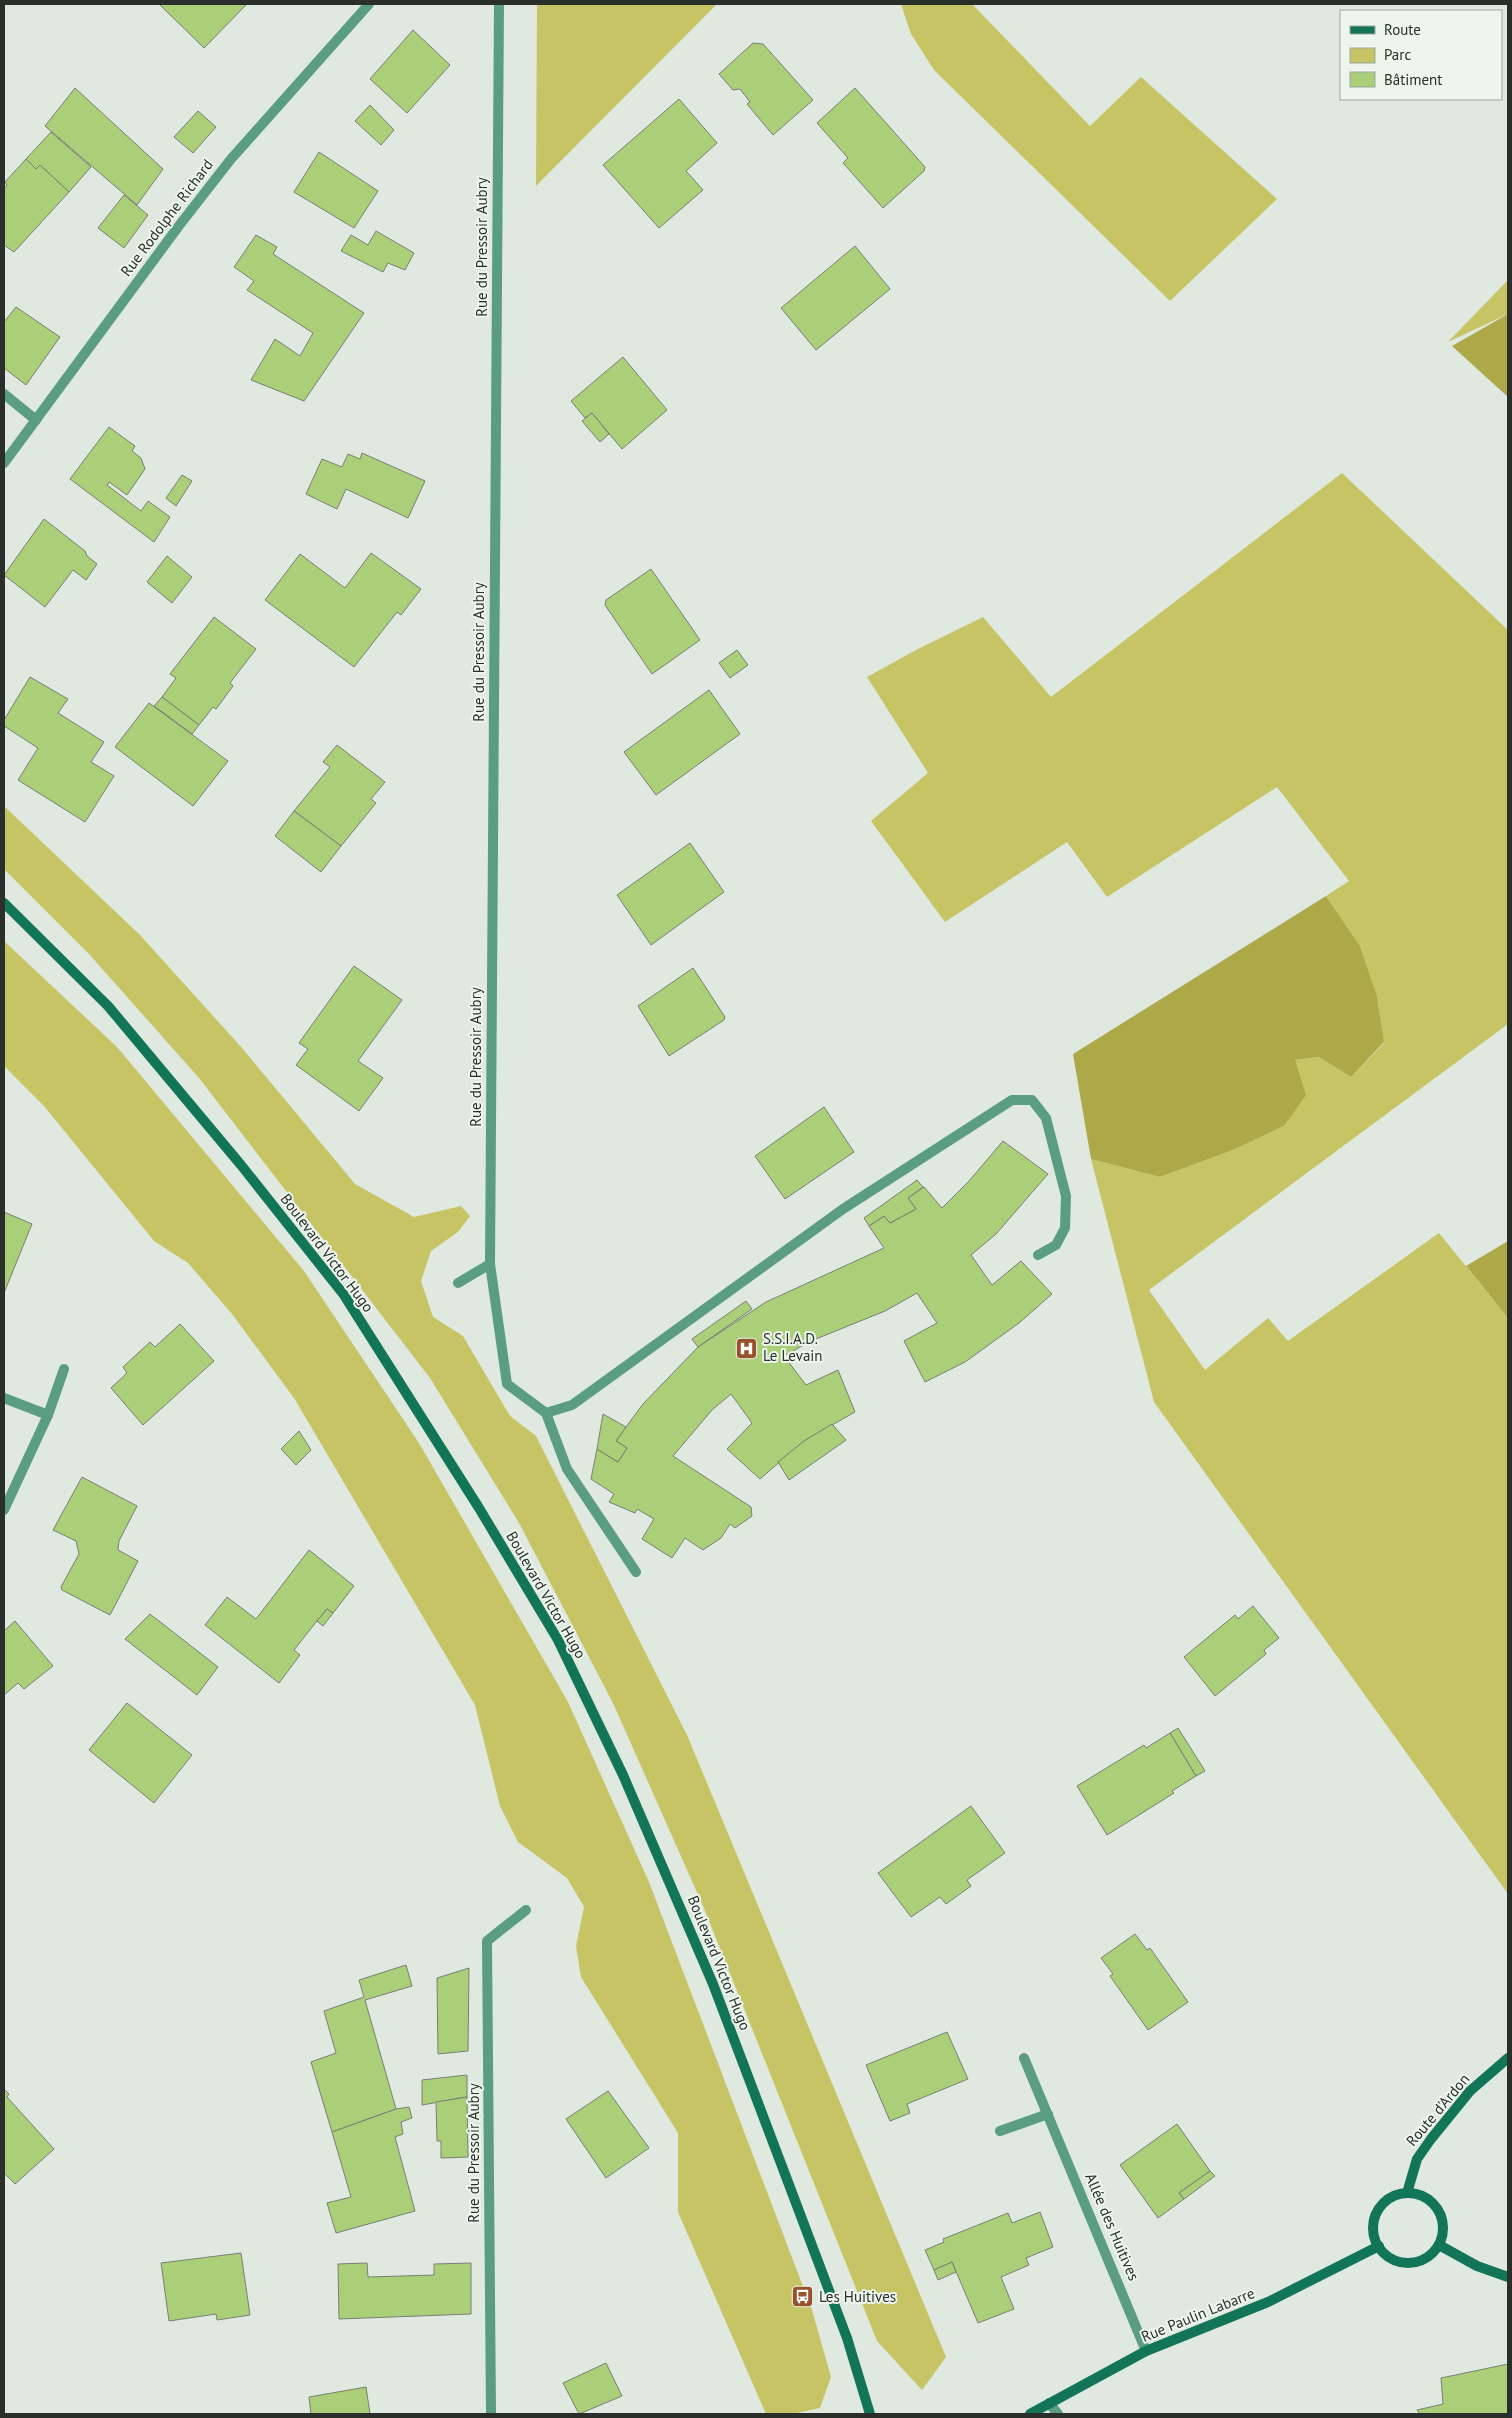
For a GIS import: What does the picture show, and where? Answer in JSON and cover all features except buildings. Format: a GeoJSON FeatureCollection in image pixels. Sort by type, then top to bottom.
{"type":"FeatureCollection","features":[{"type":"Feature","properties":{"kind":"main road","name":"Boulevard Victor Hugo"},"geometry":{"type":"LineString","coordinates":[[4,903],[108,1006],[241,1165],[344,1295],[479,1508],[558,1640],[623,1774],[713,1984],[847,2338],[870,2414]]}},
{"type":"Feature","properties":{"kind":"main road","name":"Route d'Ardon"},"geometry":{"type":"LineString","coordinates":[[1407,2193],[1417,2158],[1431,2139],[1470,2091],[1508,2058]]}},
{"type":"Feature","properties":{"kind":"main road"},"geometry":{"type":"LineString","coordinates":[[1407,2193],[1418,2194],[1435,2205],[1443,2224],[1439,2245],[1424,2259],[1404,2262],[1385,2255],[1379,2246],[1373,2226],[1380,2206],[1397,2194],[1407,2193]]}},
{"type":"Feature","properties":{"kind":"main road"},"geometry":{"type":"LineString","coordinates":[[1439,2245],[1477,2266],[1508,2278]]}},
{"type":"Feature","properties":{"kind":"main road","name":"Rue Paulin Labarre"},"geometry":{"type":"LineString","coordinates":[[1030,2414],[1146,2351],[1268,2302],[1379,2246]]}},
{"type":"Feature","properties":{"kind":"street","name":"Rue Rodolphe Richard"},"geometry":{"type":"LineString","coordinates":[[4,463],[231,158],[369,4]]}},
{"type":"Feature","properties":{"kind":"street","name":"Rue du Pressoir Aubry"},"geometry":{"type":"LineString","coordinates":[[499,4],[490,1264],[507,1384],[546,1413]]}},
{"type":"Feature","properties":{"kind":"street"},"geometry":{"type":"LineString","coordinates":[[4,394],[36,420]]}},
{"type":"Feature","properties":{"kind":"street"},"geometry":{"type":"LineString","coordinates":[[636,1572],[567,1469],[546,1413],[572,1405],[843,1209],[1012,1100],[1032,1100],[1046,1118],[1066,1196],[1065,1228],[1056,1245],[1038,1255]]}},
{"type":"Feature","properties":{"kind":"street"},"geometry":{"type":"LineString","coordinates":[[458,1283],[490,1264]]}},
{"type":"Feature","properties":{"kind":"street"},"geometry":{"type":"LineString","coordinates":[[4,1510],[48,1415],[64,1369]]}},
{"type":"Feature","properties":{"kind":"street"},"geometry":{"type":"LineString","coordinates":[[4,1398],[48,1415]]}},
{"type":"Feature","properties":{"kind":"street","name":"Rue du Pressoir Aubry"},"geometry":{"type":"LineString","coordinates":[[491,2414],[488,1941],[526,1910]]}},
{"type":"Feature","properties":{"kind":"street","name":"Allée des Huitives"},"geometry":{"type":"LineString","coordinates":[[1024,2058],[1146,2351]]}},
{"type":"Feature","properties":{"kind":"street"},"geometry":{"type":"LineString","coordinates":[[1000,2131],[1048,2114]]}},
{"type":"Feature","properties":{"kind":"street"},"geometry":{"type":"LineString","coordinates":[[1049,2403],[1058,2414]]}},
{"type":"Feature","properties":{"kind":"green space"},"geometry":{"type":"Polygon","coordinates":[[[537,4],[717,4],[536,186],[537,4]]]}},
{"type":"Feature","properties":{"kind":"green space"},"geometry":{"type":"Polygon","coordinates":[[[901,4],[972,4],[1090,126],[1141,77],[1277,199],[1170,301],[934,70],[911,34],[901,4]]]}},
{"type":"Feature","properties":{"kind":"green space"},"geometry":{"type":"Polygon","coordinates":[[[1508,280],[1508,314],[1448,342],[1508,280]]]}},
{"type":"Feature","properties":{"kind":"green space"},"geometry":{"type":"Polygon","coordinates":[[[1342,473],[1508,630],[1508,1024],[1149,1290],[1205,1370],[1268,1318],[1288,1341],[1439,1233],[1508,1318],[1508,1894],[1154,1402],[1091,1159],[1160,1177],[1233,1150],[1284,1126],[1295,1060],[1319,1057],[1351,1077],[1384,1043],[1377,996],[1360,946],[1326,896],[1349,881],[1277,787],[1107,897],[1067,842],[945,922],[871,821],[928,773],[867,677],[983,617],[1051,697],[1342,473]]]}},
{"type":"Feature","properties":{"kind":"green space"},"geometry":{"type":"Polygon","coordinates":[[[4,806],[140,935],[242,1048],[355,1184],[414,1217],[461,1206],[470,1216],[458,1232],[431,1251],[421,1281],[433,1317],[463,1336],[510,1416],[536,1436],[687,1735],[946,2357],[922,2390],[877,2341],[703,1906],[613,1703],[519,1523],[430,1378],[199,1078],[89,954],[4,869],[4,806]]]}},
{"type":"Feature","properties":{"kind":"green space"},"geometry":{"type":"Polygon","coordinates":[[[4,941],[117,1047],[304,1271],[419,1443],[568,1702],[649,1882],[812,2310],[831,2377],[820,2408],[792,2414],[766,2414],[678,2212],[678,2133],[581,1977],[576,1946],[584,1907],[567,1878],[518,1842],[500,1806],[475,1705],[294,1398],[232,1314],[188,1263],[154,1241],[44,1106],[4,1066],[4,941]]]}},
{"type":"Feature","properties":{"kind":"shaded area"},"geometry":{"type":"Polygon","coordinates":[[[1508,314],[1508,397],[1452,346],[1508,314]]]}},
{"type":"Feature","properties":{"kind":"shaded area"},"geometry":{"type":"Polygon","coordinates":[[[1326,896],[1360,946],[1377,996],[1384,1042],[1351,1077],[1319,1057],[1295,1060],[1306,1095],[1284,1126],[1233,1150],[1160,1177],[1091,1159],[1073,1054],[1326,896]]]}},
{"type":"Feature","properties":{"kind":"shaded area"},"geometry":{"type":"Polygon","coordinates":[[[1508,1241],[1508,1318],[1466,1266],[1508,1241]]]}},
{"type":"Feature","properties":{"kind":"place","name":"S.S.I.A.D. Le Levain"},"geometry":{"type":"Point","coordinates":[747,1348]}},
{"type":"Feature","properties":{"kind":"place","name":"Les Huitives"},"geometry":{"type":"Point","coordinates":[803,2297]}}]}
